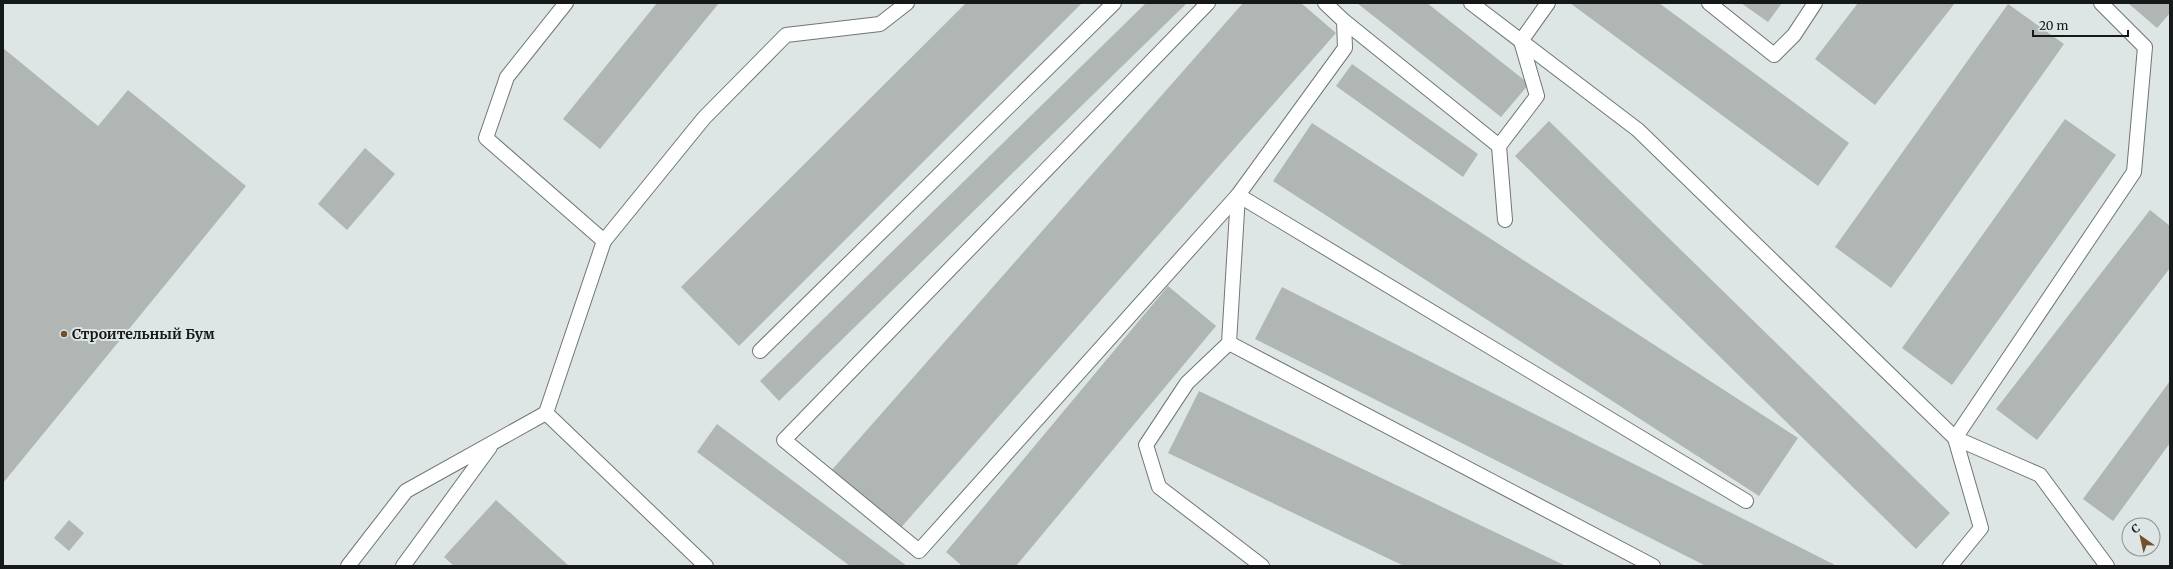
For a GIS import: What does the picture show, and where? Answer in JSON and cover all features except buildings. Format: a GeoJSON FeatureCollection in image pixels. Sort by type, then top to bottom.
{"type":"FeatureCollection","features":[{"type":"Feature","properties":{"kind":"lane"},"geometry":{"type":"LineString","coordinates":[[566,3],[507,77],[486,138],[604,241]]}},
{"type":"Feature","properties":{"kind":"lane"},"geometry":{"type":"LineString","coordinates":[[348,566],[406,491],[546,413],[604,241],[704,118],[786,35],[880,24],[907,3]]}},
{"type":"Feature","properties":{"kind":"lane"},"geometry":{"type":"LineString","coordinates":[[760,351],[1114,3]]}},
{"type":"Feature","properties":{"kind":"lane"},"geometry":{"type":"LineString","coordinates":[[1208,3],[784,440],[919,551],[1238,195],[1345,48],[1344,21]]}},
{"type":"Feature","properties":{"kind":"lane"},"geometry":{"type":"LineString","coordinates":[[1325,3],[1344,21],[1499,146]]}},
{"type":"Feature","properties":{"kind":"lane"},"geometry":{"type":"LineString","coordinates":[[1471,3],[1638,130],[1955,438],[2040,475],[2107,566]]}},
{"type":"Feature","properties":{"kind":"lane"},"geometry":{"type":"LineString","coordinates":[[1521,41],[1548,3]]}},
{"type":"Feature","properties":{"kind":"lane"},"geometry":{"type":"LineString","coordinates":[[1709,3],[1774,55],[1794,35],[1815,3]]}},
{"type":"Feature","properties":{"kind":"lane"},"geometry":{"type":"LineString","coordinates":[[1955,438],[2134,172],[2145,47],[2101,3]]}},
{"type":"Feature","properties":{"kind":"lane"},"geometry":{"type":"LineString","coordinates":[[1505,220],[1499,146],[1537,96],[1521,41]]}},
{"type":"Feature","properties":{"kind":"lane"},"geometry":{"type":"LineString","coordinates":[[1238,195],[1228,343],[1187,383],[1146,445],[1160,487],[1262,566]]}},
{"type":"Feature","properties":{"kind":"lane"},"geometry":{"type":"LineString","coordinates":[[1238,195],[1746,501]]}},
{"type":"Feature","properties":{"kind":"lane"},"geometry":{"type":"LineString","coordinates":[[1228,343],[1654,566]]}},
{"type":"Feature","properties":{"kind":"lane"},"geometry":{"type":"LineString","coordinates":[[546,413],[706,566]]}},
{"type":"Feature","properties":{"kind":"lane"},"geometry":{"type":"LineString","coordinates":[[1950,566],[1981,528],[1955,438]]}},
{"type":"Feature","properties":{"kind":"lane"},"geometry":{"type":"LineString","coordinates":[[403,566],[493,443]]}},
{"type":"Feature","properties":{"kind":"place","name":"Строительный Бум"},"geometry":{"type":"Point","coordinates":[64,334]}}]}
